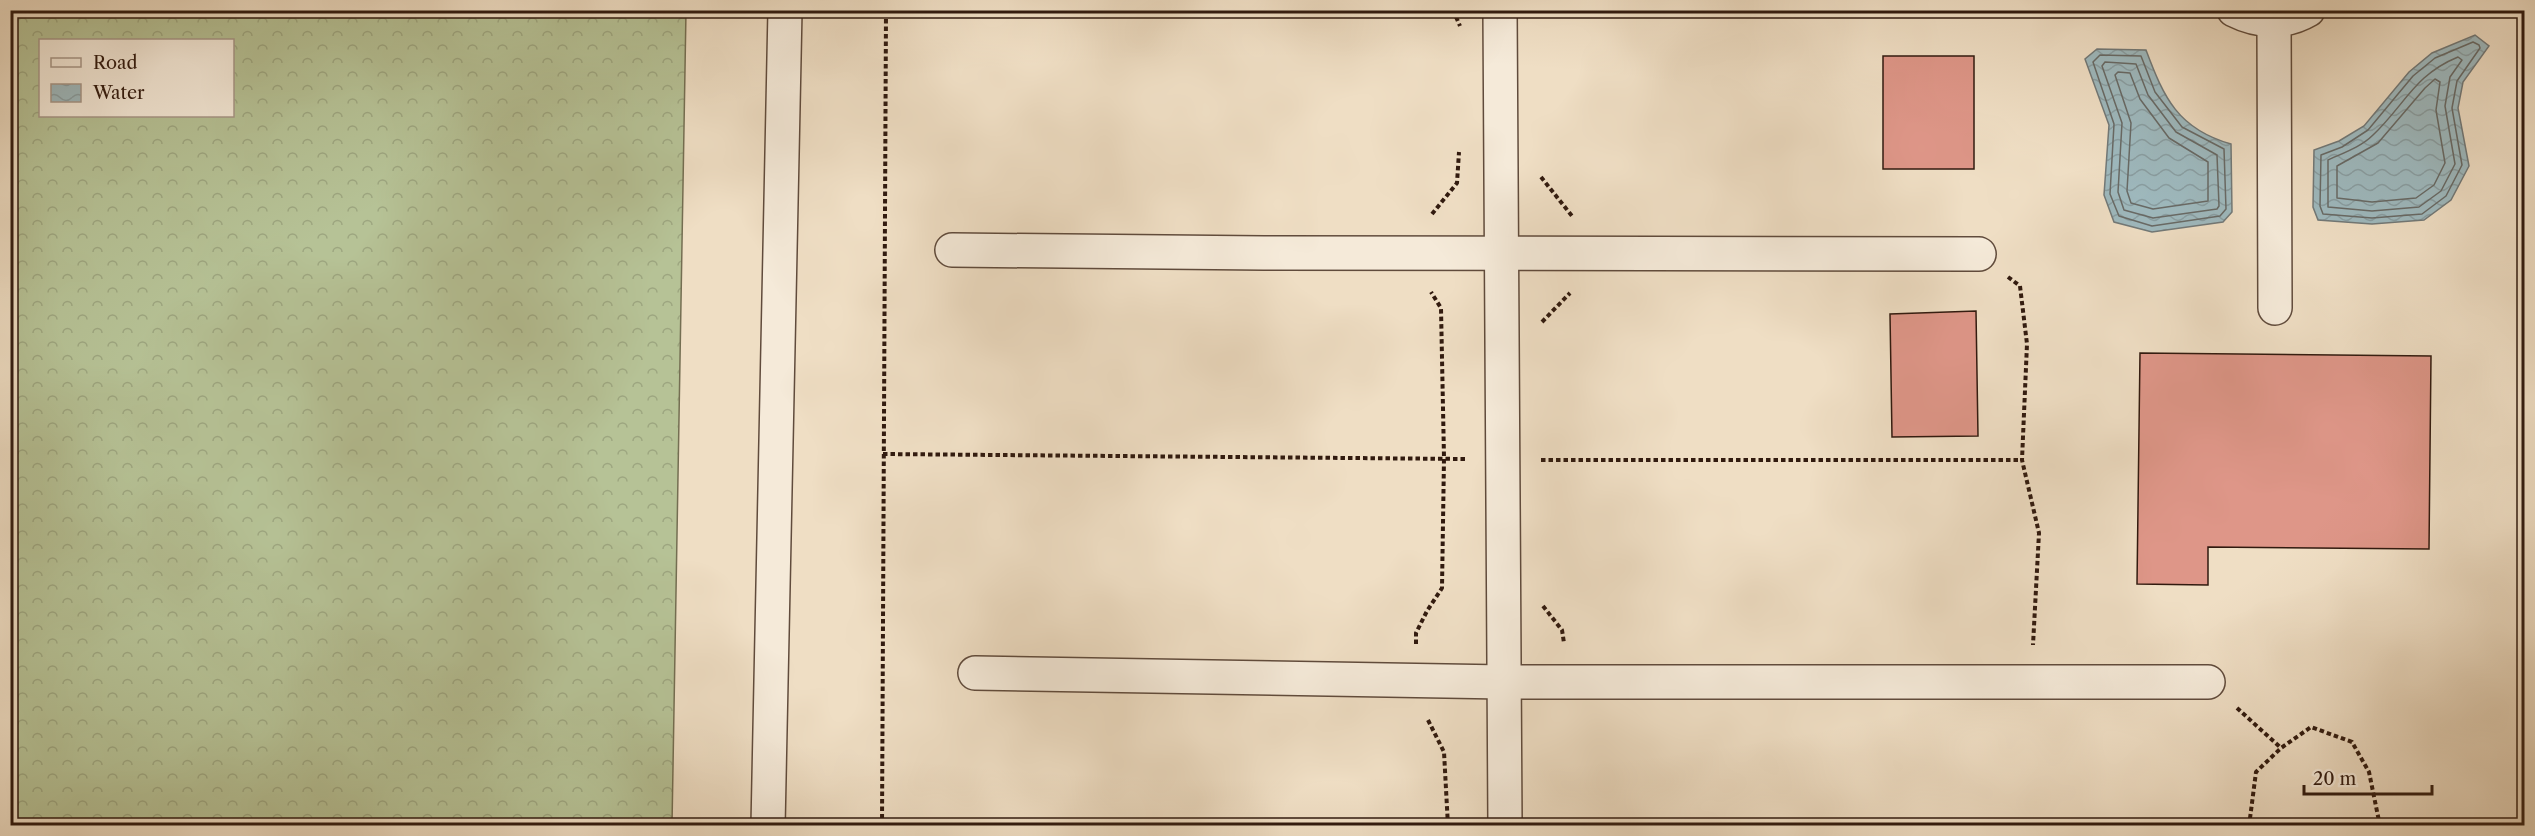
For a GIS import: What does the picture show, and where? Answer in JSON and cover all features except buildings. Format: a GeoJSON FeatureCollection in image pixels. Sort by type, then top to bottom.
{"type":"FeatureCollection","features":[{"type":"Feature","properties":{"kind":"street"},"geometry":{"type":"LineString","coordinates":[[768,825],[785,10]]}},
{"type":"Feature","properties":{"kind":"street"},"geometry":{"type":"LineString","coordinates":[[1500,10],[1505,825]]}},
{"type":"Feature","properties":{"kind":"street"},"geometry":{"type":"LineString","coordinates":[[2234,10],[2249,18],[2274,21],[2299,16],[2308,10]]}},
{"type":"Feature","properties":{"kind":"street"},"geometry":{"type":"LineString","coordinates":[[2274,21],[2275,308]]}},
{"type":"Feature","properties":{"kind":"street"},"geometry":{"type":"LineString","coordinates":[[952,250],[1979,255]]}},
{"type":"Feature","properties":{"kind":"street"},"geometry":{"type":"LineString","coordinates":[[975,673],[1504,682],[2208,682]]}},
{"type":"Feature","properties":{"kind":"path"},"geometry":{"type":"LineString","coordinates":[[882,825],[886,10]]}},
{"type":"Feature","properties":{"kind":"path"},"geometry":{"type":"LineString","coordinates":[[1453,10],[1462,29]]}},
{"type":"Feature","properties":{"kind":"path"},"geometry":{"type":"LineString","coordinates":[[1448,825],[1444,752],[1430,722],[1417,704],[1416,633],[1442,588],[1444,458],[1441,308],[1425,283],[1427,220],[1457,183],[1459,150]]}},
{"type":"Feature","properties":{"kind":"path"},"geometry":{"type":"LineString","coordinates":[[1536,172],[1572,213],[1578,254],[1574,288],[1538,326]]}},
{"type":"Feature","properties":{"kind":"path"},"geometry":{"type":"LineString","coordinates":[[1979,255],[2020,286],[2027,344],[2022,460],[2039,533],[2031,682]]}},
{"type":"Feature","properties":{"kind":"path"},"geometry":{"type":"LineString","coordinates":[[884,454],[1502,460],[2022,460]]}},
{"type":"Feature","properties":{"kind":"path"},"geometry":{"type":"LineString","coordinates":[[1540,602],[1562,630],[1567,682]]}},
{"type":"Feature","properties":{"kind":"path"},"geometry":{"type":"LineString","coordinates":[[2208,682],[2281,748]]}},
{"type":"Feature","properties":{"kind":"path"},"geometry":{"type":"LineString","coordinates":[[2249,825],[2256,772],[2281,748],[2311,727],[2352,742],[2369,772],[2380,825]]}},
{"type":"Feature","properties":{"kind":"green space"},"geometry":{"type":"Polygon","coordinates":[[[10,11],[686,11],[672,825],[11,825],[10,11]]]}},
{"type":"Feature","properties":{"kind":"water"},"geometry":{"type":"Polygon","coordinates":[[[2475,35],[2489,46],[2463,82],[2458,108],[2469,166],[2451,200],[2424,220],[2372,224],[2318,220],[2313,207],[2314,150],[2339,141],[2364,126],[2409,72],[2432,53],[2475,35]]]}},
{"type":"Feature","properties":{"kind":"water"},"geometry":{"type":"Polygon","coordinates":[[[2097,49],[2146,50],[2159,83],[2175,109],[2198,130],[2231,144],[2232,212],[2223,222],[2152,232],[2114,222],[2104,195],[2109,125],[2085,59],[2097,49]]]}}]}
